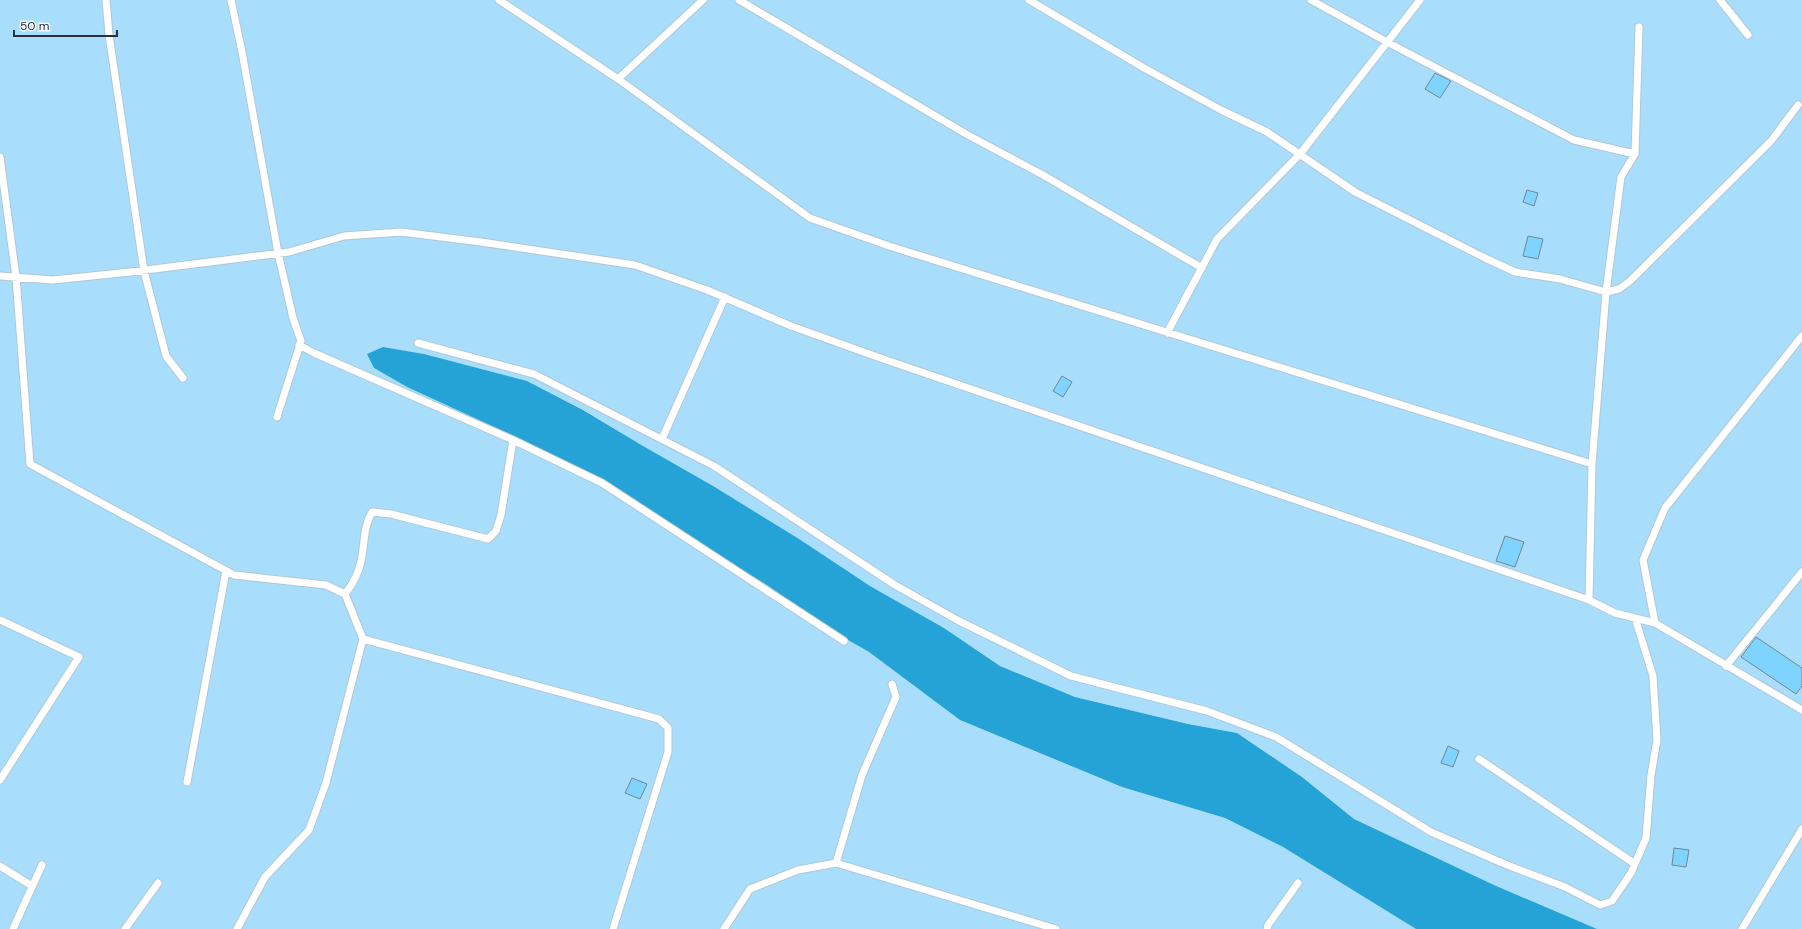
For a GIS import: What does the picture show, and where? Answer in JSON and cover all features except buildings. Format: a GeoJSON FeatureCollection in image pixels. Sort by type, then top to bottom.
{"type":"FeatureCollection","features":[{"type":"Feature","properties":{"kind":"lane"},"geometry":{"type":"LineString","coordinates":[[106,0],[109,35],[144,270],[166,356],[183,378]]}},
{"type":"Feature","properties":{"kind":"lane"},"geometry":{"type":"LineString","coordinates":[[231,0],[242,52],[278,253],[293,318],[301,341],[277,417]]}},
{"type":"Feature","properties":{"kind":"lane"},"geometry":{"type":"LineString","coordinates":[[499,0],[618,79],[810,218],[889,246],[1592,464]]}},
{"type":"Feature","properties":{"kind":"lane"},"geometry":{"type":"LineString","coordinates":[[618,79],[703,0]]}},
{"type":"Feature","properties":{"kind":"lane"},"geometry":{"type":"LineString","coordinates":[[739,0],[966,134],[1050,178],[1202,268]]}},
{"type":"Feature","properties":{"kind":"lane"},"geometry":{"type":"LineString","coordinates":[[1029,0],[1151,72],[1221,110],[1267,132],[1355,192],[1483,257],[1515,272],[1560,279],[1606,292],[1619,289],[1630,281],[1771,141],[1798,105]]}},
{"type":"Feature","properties":{"kind":"lane"},"geometry":{"type":"LineString","coordinates":[[1311,0],[1386,42],[1574,140],[1635,154]]}},
{"type":"Feature","properties":{"kind":"lane"},"geometry":{"type":"LineString","coordinates":[[1167,333],[1217,239],[1300,154],[1420,0]]}},
{"type":"Feature","properties":{"kind":"lane"},"geometry":{"type":"LineString","coordinates":[[1720,0],[1748,35]]}},
{"type":"Feature","properties":{"kind":"lane"},"geometry":{"type":"LineString","coordinates":[[1589,600],[1592,464],[1606,292],[1621,177],[1635,154],[1639,27]]}},
{"type":"Feature","properties":{"kind":"lane"},"geometry":{"type":"LineString","coordinates":[[0,157],[16,277],[30,464],[234,575],[326,585],[345,594],[363,639],[326,783],[308,830],[265,877],[237,929]]}},
{"type":"Feature","properties":{"kind":"lane"},"geometry":{"type":"LineString","coordinates":[[0,276],[53,280],[289,252],[344,236],[401,232],[481,242],[635,266],[707,290],[791,326],[871,354],[1589,600],[1615,613],[1656,623],[1802,710]]}},
{"type":"Feature","properties":{"kind":"lane"},"geometry":{"type":"LineString","coordinates":[[662,439],[724,298]]}},
{"type":"Feature","properties":{"kind":"lane"},"geometry":{"type":"LineString","coordinates":[[1656,623],[1643,560],[1665,508],[1802,336]]}},
{"type":"Feature","properties":{"kind":"lane"},"geometry":{"type":"LineString","coordinates":[[418,343],[534,374],[714,466],[895,585],[959,621],[1071,676],[1207,711],[1276,737],[1431,832],[1507,865],[1565,887],[1600,905],[1612,901],[1631,873],[1646,838],[1651,775],[1657,740],[1653,676],[1635,618]]}},
{"type":"Feature","properties":{"kind":"lane"},"geometry":{"type":"LineString","coordinates":[[299,345],[513,440],[602,483],[844,641]]}},
{"type":"Feature","properties":{"kind":"lane"},"geometry":{"type":"LineString","coordinates":[[345,594],[351,588],[361,561],[367,522],[372,512],[391,514],[488,539],[496,531],[501,515],[513,440]]}},
{"type":"Feature","properties":{"kind":"lane"},"geometry":{"type":"LineString","coordinates":[[187,782],[226,571]]}},
{"type":"Feature","properties":{"kind":"lane"},"geometry":{"type":"LineString","coordinates":[[1726,666],[1802,572]]}},
{"type":"Feature","properties":{"kind":"lane"},"geometry":{"type":"LineString","coordinates":[[0,620],[79,657],[0,780]]}},
{"type":"Feature","properties":{"kind":"lane"},"geometry":{"type":"LineString","coordinates":[[363,639],[659,719],[668,728],[668,752],[613,929]]}},
{"type":"Feature","properties":{"kind":"lane"},"geometry":{"type":"LineString","coordinates":[[836,863],[862,774],[896,697],[892,684]]}},
{"type":"Feature","properties":{"kind":"lane"},"geometry":{"type":"LineString","coordinates":[[1479,759],[1635,864]]}},
{"type":"Feature","properties":{"kind":"lane"},"geometry":{"type":"LineString","coordinates":[[1742,929],[1802,829]]}},
{"type":"Feature","properties":{"kind":"lane"},"geometry":{"type":"LineString","coordinates":[[724,929],[750,889],[798,870],[836,863],[1056,929]]}},
{"type":"Feature","properties":{"kind":"lane"},"geometry":{"type":"LineString","coordinates":[[13,929],[42,865]]}},
{"type":"Feature","properties":{"kind":"lane"},"geometry":{"type":"LineString","coordinates":[[0,866],[32,886]]}},
{"type":"Feature","properties":{"kind":"lane"},"geometry":{"type":"LineString","coordinates":[[125,929],[158,882]]}},
{"type":"Feature","properties":{"kind":"lane"},"geometry":{"type":"LineString","coordinates":[[1267,929],[1268,925],[1298,883]]}},
{"type":"Feature","properties":{"kind":"shaded area"},"geometry":{"type":"Polygon","coordinates":[[[0,0],[1802,0],[1802,929],[1597,929],[1494,885],[1354,819],[1302,777],[1237,733],[1188,724],[1075,697],[1000,666],[944,628],[870,586],[584,410],[527,381],[424,354],[383,347],[374,368],[407,387],[525,441],[626,497],[770,588],[808,617],[869,652],[960,720],[1122,787],[1225,818],[1283,847],[1416,929],[0,929],[0,0]]]}},
{"type":"Feature","properties":{"kind":"water"},"geometry":{"type":"Polygon","coordinates":[[[383,347],[424,354],[527,381],[583,410],[713,486],[799,539],[870,586],[944,628],[1000,666],[1075,697],[1188,724],[1237,733],[1302,777],[1354,819],[1494,885],[1597,929],[1416,929],[1283,847],[1225,818],[1122,787],[960,720],[869,652],[808,617],[770,587],[626,497],[525,441],[407,387],[374,368],[367,354],[383,347]]]}}]}
